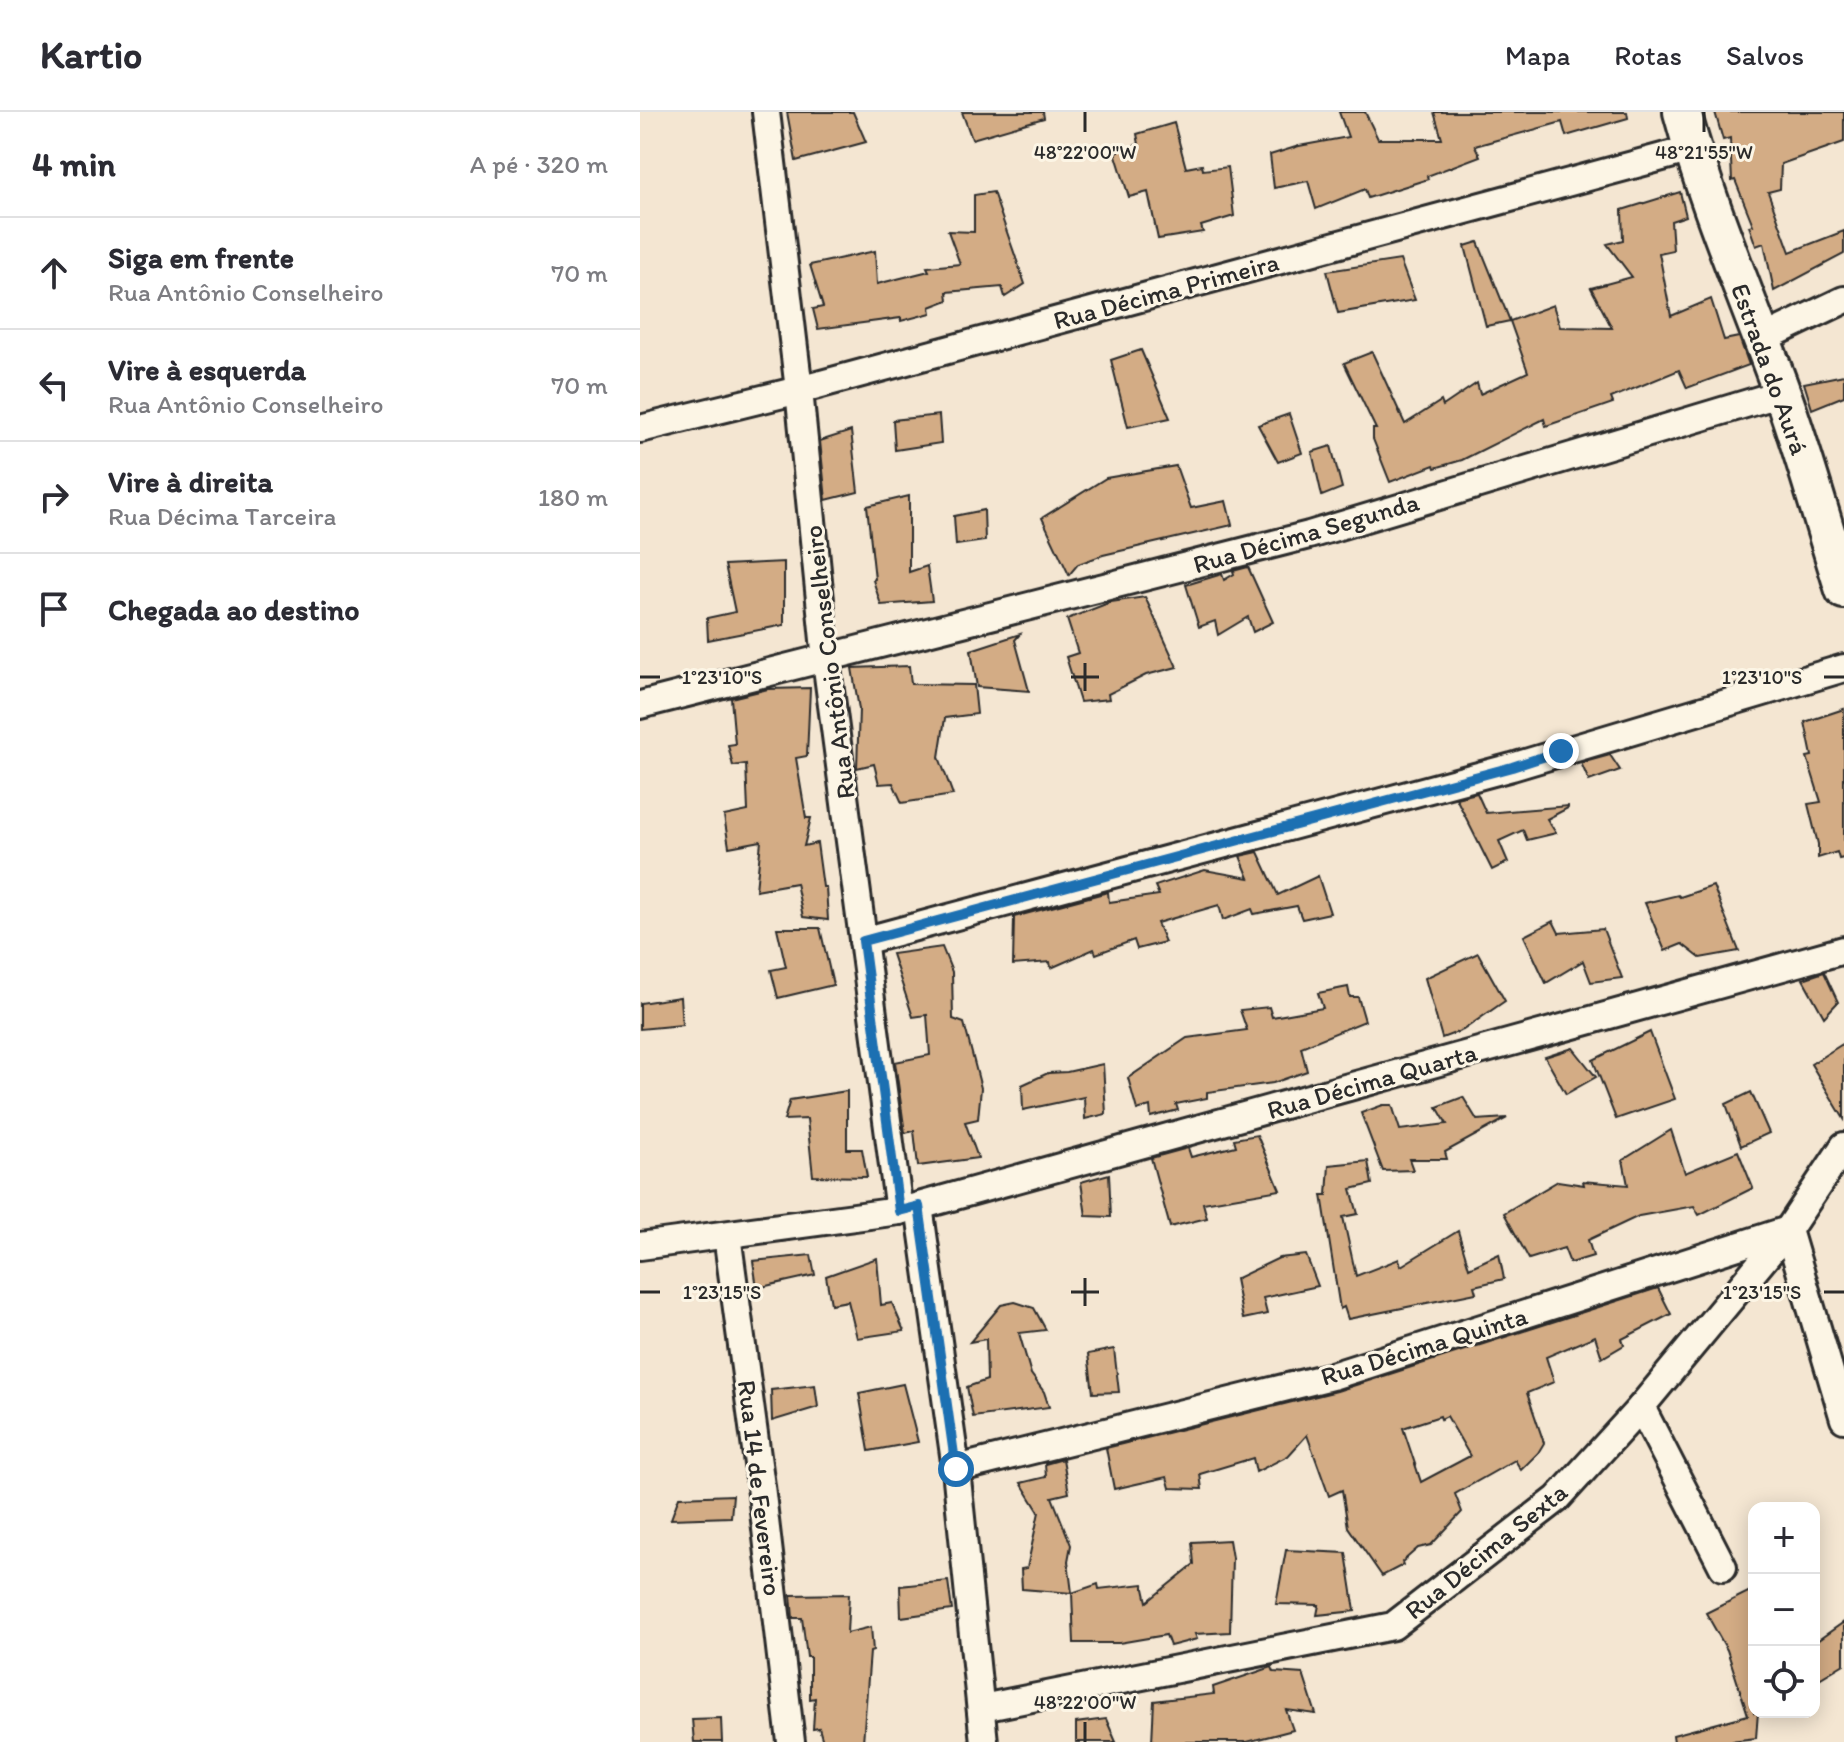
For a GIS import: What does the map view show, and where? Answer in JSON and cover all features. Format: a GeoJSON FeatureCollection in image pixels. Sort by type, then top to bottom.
{"type":"FeatureCollection","features":[{"type":"Feature","properties":{"kind":"street","name":"Rua Antônio Conselheiro"},"geometry":{"type":"LineString","coordinates":[[766,112],[799,390],[826,660],[863,941],[956,1469],[984,1742]]}},
{"type":"Feature","properties":{"kind":"street","name":"Estrada do Aurá"},"geometry":{"type":"LineString","coordinates":[[1682,112],[1692,149],[1782,393],[1844,590]]}},
{"type":"Feature","properties":{"kind":"street","name":"Rua Décima Primeira"},"geometry":{"type":"LineString","coordinates":[[640,429],[799,390],[1692,149]]}},
{"type":"Feature","properties":{"kind":"street"},"geometry":{"type":"LineString","coordinates":[[1760,340],[1844,300]]}},
{"type":"Feature","properties":{"kind":"street","name":"Rua Décima Segunda"},"geometry":{"type":"LineString","coordinates":[[640,705],[1309,535],[1782,393]]}},
{"type":"Feature","properties":{"kind":"street"},"geometry":{"type":"LineString","coordinates":[[863,941],[1512,767],[1844,668]]}},
{"type":"Feature","properties":{"kind":"street","name":"Rua Décima Quarta"},"geometry":{"type":"LineString","coordinates":[[640,1246],[909,1209],[1844,950]]}},
{"type":"Feature","properties":{"kind":"street"},"geometry":{"type":"LineString","coordinates":[[1844,1146],[1788,1230],[1844,1419]]}},
{"type":"Feature","properties":{"kind":"street","name":"Rua Décima Sexta"},"geometry":{"type":"LineString","coordinates":[[982,1708],[1393,1626],[1557,1499],[1641,1407],[1788,1230]]}},
{"type":"Feature","properties":{"kind":"street","name":"Rua Décima Quinta"},"geometry":{"type":"LineString","coordinates":[[956,1469],[1332,1376],[1788,1230]]}},
{"type":"Feature","properties":{"kind":"street","name":"Rua 14 de Fevereiro"},"geometry":{"type":"LineString","coordinates":[[727,1235],[791,1742]]}},
{"type":"Feature","properties":{"kind":"street"},"geometry":{"type":"LineString","coordinates":[[1641,1407],[1723,1567]]}},
{"type":"Feature","properties":{"kind":"building"},"geometry":{"type":"Polygon","coordinates":[[[787,112],[853,112],[866,142],[796,161],[787,112]]]}},
{"type":"Feature","properties":{"kind":"building"},"geometry":{"type":"Polygon","coordinates":[[[962,112],[1043,112],[1044,118],[972,139],[962,112]]]}},
{"type":"Feature","properties":{"kind":"building"},"geometry":{"type":"Polygon","coordinates":[[[1339,112],[1365,112],[1378,139],[1442,139],[1434,112],[1627,112],[1628,118],[1566,136],[1562,122],[1475,146],[1480,156],[1427,176],[1428,179],[1368,198],[1365,189],[1316,209],[1308,181],[1274,188],[1270,155],[1348,137],[1339,112]]]}},
{"type":"Feature","properties":{"kind":"building"},"geometry":{"type":"Polygon","coordinates":[[[1715,112],[1844,112],[1844,142],[1781,164],[1780,189],[1768,192],[1790,252],[1844,231],[1844,254],[1774,291],[1764,243],[1756,246],[1749,226],[1753,225],[1735,180],[1732,181],[1730,138],[1723,140],[1715,112]]]}},
{"type":"Feature","properties":{"kind":"building"},"geometry":{"type":"Polygon","coordinates":[[[1174,123],[1186,168],[1202,165],[1203,170],[1228,167],[1234,216],[1201,226],[1203,232],[1158,239],[1148,192],[1129,197],[1115,152],[1139,144],[1137,134],[1174,123]]]}},
{"type":"Feature","properties":{"kind":"building"},"geometry":{"type":"Polygon","coordinates":[[[993,192],[1025,284],[1005,297],[1002,287],[947,292],[948,300],[930,307],[931,313],[901,321],[901,318],[818,329],[813,309],[823,307],[810,265],[875,251],[877,284],[929,271],[927,267],[960,264],[948,231],[974,232],[974,195],[993,192]]]}},
{"type":"Feature","properties":{"kind":"building"},"geometry":{"type":"Polygon","coordinates":[[[1680,192],[1686,216],[1671,221],[1673,250],[1659,253],[1671,316],[1711,299],[1724,340],[1739,337],[1749,365],[1687,388],[1679,370],[1611,398],[1613,403],[1546,426],[1544,419],[1462,460],[1435,468],[1434,465],[1390,482],[1373,439],[1373,429],[1376,429],[1344,363],[1372,352],[1405,424],[1441,401],[1443,406],[1477,383],[1480,394],[1528,372],[1510,321],[1553,305],[1560,327],[1612,328],[1591,288],[1632,277],[1607,244],[1623,240],[1622,210],[1680,192]]]}},
{"type":"Feature","properties":{"kind":"building"},"geometry":{"type":"Polygon","coordinates":[[[1478,242],[1510,321],[1486,326],[1465,246],[1478,242]]]}},
{"type":"Feature","properties":{"kind":"building"},"geometry":{"type":"Polygon","coordinates":[[[1400,260],[1415,300],[1338,313],[1327,271],[1400,260]]]}},
{"type":"Feature","properties":{"kind":"building"},"geometry":{"type":"Polygon","coordinates":[[[1141,350],[1170,418],[1128,427],[1111,360],[1141,350]]]}},
{"type":"Feature","properties":{"kind":"building"},"geometry":{"type":"Polygon","coordinates":[[[1844,375],[1844,396],[1812,409],[1804,383],[1844,375]]]}},
{"type":"Feature","properties":{"kind":"building"},"geometry":{"type":"Polygon","coordinates":[[[1289,414],[1302,453],[1278,462],[1258,425],[1289,414]]]}},
{"type":"Feature","properties":{"kind":"building"},"geometry":{"type":"Polygon","coordinates":[[[939,415],[941,443],[895,450],[893,420],[939,415]]]}},
{"type":"Feature","properties":{"kind":"building"},"geometry":{"type":"Polygon","coordinates":[[[851,431],[858,492],[826,500],[820,441],[851,431]]]}},
{"type":"Feature","properties":{"kind":"building"},"geometry":{"type":"Polygon","coordinates":[[[1331,446],[1342,488],[1322,496],[1312,452],[1331,446]]]}},
{"type":"Feature","properties":{"kind":"building"},"geometry":{"type":"Polygon","coordinates":[[[1176,466],[1191,508],[1226,501],[1232,525],[1103,555],[1078,564],[1069,575],[1042,518],[1106,478],[1176,466]]]}},
{"type":"Feature","properties":{"kind":"building"},"geometry":{"type":"Polygon","coordinates":[[[909,496],[909,572],[927,566],[932,601],[881,605],[873,580],[867,506],[909,496]]]}},
{"type":"Feature","properties":{"kind":"building"},"geometry":{"type":"Polygon","coordinates":[[[984,510],[985,541],[956,545],[954,516],[984,510]]]}},
{"type":"Feature","properties":{"kind":"building"},"geometry":{"type":"Polygon","coordinates":[[[784,562],[784,625],[708,640],[707,618],[735,612],[725,565],[784,562]]]}},
{"type":"Feature","properties":{"kind":"building"},"geometry":{"type":"Polygon","coordinates":[[[1248,567],[1273,622],[1253,632],[1248,617],[1218,635],[1215,621],[1199,627],[1186,585],[1222,574],[1224,580],[1234,574],[1233,571],[1248,567]]]}},
{"type":"Feature","properties":{"kind":"building"},"geometry":{"type":"Polygon","coordinates":[[[1145,597],[1177,667],[1146,675],[1108,694],[1109,699],[1080,702],[1066,657],[1078,653],[1067,619],[1111,602],[1145,597]]]}},
{"type":"Feature","properties":{"kind":"building"},"geometry":{"type":"Polygon","coordinates":[[[1020,634],[1015,640],[1029,691],[977,687],[971,650],[1020,634]]]}},
{"type":"Feature","properties":{"kind":"building"},"geometry":{"type":"Polygon","coordinates":[[[909,666],[911,684],[974,685],[977,714],[945,718],[939,757],[953,795],[902,803],[893,783],[879,784],[874,764],[857,768],[859,709],[852,668],[909,666]]]}},
{"type":"Feature","properties":{"kind":"building"},"geometry":{"type":"Polygon","coordinates":[[[810,688],[807,756],[796,758],[806,818],[811,818],[804,846],[817,843],[823,887],[826,887],[828,920],[803,917],[796,883],[756,890],[761,841],[729,847],[724,816],[748,811],[746,764],[733,766],[728,745],[735,744],[731,698],[768,689],[810,688]]]}},
{"type":"Feature","properties":{"kind":"building"},"geometry":{"type":"Polygon","coordinates":[[[1844,709],[1844,858],[1839,859],[1837,852],[1818,858],[1818,844],[1808,804],[1821,802],[1807,757],[1812,756],[1805,722],[1844,709]]]}},
{"type":"Feature","properties":{"kind":"building"},"geometry":{"type":"Polygon","coordinates":[[[1610,755],[1620,770],[1589,781],[1581,763],[1610,755]]]}},
{"type":"Feature","properties":{"kind":"building"},"geometry":{"type":"Polygon","coordinates":[[[1477,793],[1486,813],[1568,808],[1547,819],[1556,833],[1527,840],[1523,830],[1499,841],[1508,862],[1492,870],[1456,798],[1477,793]]]}},
{"type":"Feature","properties":{"kind":"building"},"geometry":{"type":"Polygon","coordinates":[[[1258,852],[1278,895],[1318,876],[1330,913],[1302,919],[1297,906],[1254,914],[1252,909],[1223,920],[1219,905],[1157,923],[1165,942],[1137,949],[1134,940],[1096,954],[1094,949],[1051,968],[1050,962],[1013,965],[1014,917],[1108,892],[1109,902],[1159,895],[1155,886],[1205,870],[1249,878],[1240,856],[1258,852]]]}},
{"type":"Feature","properties":{"kind":"building"},"geometry":{"type":"Polygon","coordinates":[[[1713,886],[1739,951],[1700,958],[1682,944],[1665,951],[1645,903],[1680,897],[1713,886]]]}},
{"type":"Feature","properties":{"kind":"building"},"geometry":{"type":"Polygon","coordinates":[[[1553,921],[1559,933],[1603,929],[1622,978],[1591,982],[1583,961],[1546,983],[1524,936],[1553,921]]]}},
{"type":"Feature","properties":{"kind":"building"},"geometry":{"type":"Polygon","coordinates":[[[777,928],[820,928],[833,985],[778,998],[771,970],[786,967],[777,928]]]}},
{"type":"Feature","properties":{"kind":"building"},"geometry":{"type":"Polygon","coordinates":[[[942,947],[952,972],[953,1019],[964,1023],[981,1088],[978,1119],[965,1122],[978,1158],[918,1166],[914,1131],[905,1133],[895,1062],[930,1055],[927,1015],[913,1017],[892,954],[942,947]]]}},
{"type":"Feature","properties":{"kind":"building"},"geometry":{"type":"Polygon","coordinates":[[[1478,953],[1505,1001],[1463,1030],[1442,1038],[1425,978],[1478,953]]]}},
{"type":"Feature","properties":{"kind":"building"},"geometry":{"type":"Polygon","coordinates":[[[1824,972],[1838,1002],[1824,1017],[1803,979],[1824,972]]]}},
{"type":"Feature","properties":{"kind":"building"},"geometry":{"type":"Polygon","coordinates":[[[1348,987],[1350,997],[1358,997],[1365,1021],[1301,1047],[1307,1071],[1273,1083],[1207,1092],[1207,1098],[1176,1104],[1178,1110],[1151,1117],[1150,1106],[1137,1110],[1128,1078],[1187,1038],[1247,1030],[1240,1010],[1269,1007],[1272,1017],[1323,1008],[1318,993],[1348,987]]]}},
{"type":"Feature","properties":{"kind":"building"},"geometry":{"type":"Polygon","coordinates":[[[680,997],[682,1025],[640,1029],[640,1003],[680,997]]]}},
{"type":"Feature","properties":{"kind":"building"},"geometry":{"type":"Polygon","coordinates":[[[1650,1032],[1675,1099],[1616,1119],[1593,1060],[1650,1032]]]}},
{"type":"Feature","properties":{"kind":"building"},"geometry":{"type":"Polygon","coordinates":[[[1844,1043],[1844,1119],[1811,1064],[1844,1043]]]}},
{"type":"Feature","properties":{"kind":"building"},"geometry":{"type":"Polygon","coordinates":[[[1573,1048],[1596,1077],[1566,1094],[1545,1057],[1573,1048]]]}},
{"type":"Feature","properties":{"kind":"building"},"geometry":{"type":"Polygon","coordinates":[[[1103,1064],[1106,1114],[1085,1119],[1084,1097],[1023,1110],[1022,1085],[1048,1073],[1103,1064]]]}},
{"type":"Feature","properties":{"kind":"building"},"geometry":{"type":"Polygon","coordinates":[[[847,1091],[847,1149],[862,1149],[867,1177],[813,1176],[807,1119],[784,1120],[790,1100],[847,1091]]]}},
{"type":"Feature","properties":{"kind":"building"},"geometry":{"type":"Polygon","coordinates":[[[1751,1092],[1769,1133],[1741,1146],[1726,1104],[1751,1092]]]}},
{"type":"Feature","properties":{"kind":"building"},"geometry":{"type":"Polygon","coordinates":[[[1463,1097],[1477,1120],[1507,1118],[1445,1152],[1447,1159],[1409,1159],[1413,1170],[1383,1171],[1361,1113],[1392,1105],[1400,1130],[1447,1124],[1437,1107],[1463,1097]]]}},
{"type":"Feature","properties":{"kind":"building"},"geometry":{"type":"Polygon","coordinates":[[[1671,1130],[1685,1173],[1738,1151],[1753,1188],[1699,1215],[1694,1206],[1639,1216],[1588,1240],[1593,1256],[1570,1263],[1564,1248],[1529,1259],[1504,1213],[1558,1181],[1584,1185],[1583,1181],[1628,1185],[1623,1160],[1671,1130]]]}},
{"type":"Feature","properties":{"kind":"building"},"geometry":{"type":"Polygon","coordinates":[[[1257,1135],[1280,1190],[1203,1203],[1207,1218],[1170,1227],[1151,1158],[1188,1148],[1191,1157],[1236,1146],[1234,1139],[1257,1135]]]}},
{"type":"Feature","properties":{"kind":"building"},"geometry":{"type":"Polygon","coordinates":[[[1368,1161],[1372,1184],[1351,1189],[1358,1214],[1343,1217],[1356,1276],[1399,1259],[1401,1266],[1458,1231],[1469,1268],[1499,1254],[1504,1279],[1474,1286],[1476,1293],[1348,1319],[1344,1307],[1340,1309],[1322,1195],[1327,1195],[1329,1165],[1368,1161]]]}},
{"type":"Feature","properties":{"kind":"building"},"geometry":{"type":"Polygon","coordinates":[[[1109,1174],[1111,1217],[1086,1216],[1081,1182],[1109,1174]]]}},
{"type":"Feature","properties":{"kind":"building"},"geometry":{"type":"Polygon","coordinates":[[[811,1255],[815,1275],[757,1288],[753,1261],[811,1255]]]}},
{"type":"Feature","properties":{"kind":"building"},"geometry":{"type":"Polygon","coordinates":[[[1306,1255],[1318,1286],[1263,1298],[1267,1314],[1243,1319],[1235,1279],[1279,1258],[1306,1255]]]}},
{"type":"Feature","properties":{"kind":"building"},"geometry":{"type":"Polygon","coordinates":[[[877,1258],[881,1305],[892,1303],[904,1331],[857,1338],[848,1301],[831,1304],[826,1276],[877,1258]]]}},
{"type":"Feature","properties":{"kind":"building"},"geometry":{"type":"Polygon","coordinates":[[[1658,1288],[1671,1314],[1622,1339],[1624,1345],[1602,1358],[1595,1336],[1546,1357],[1554,1382],[1527,1393],[1544,1443],[1538,1453],[1521,1470],[1515,1460],[1455,1494],[1462,1512],[1431,1545],[1418,1548],[1402,1562],[1403,1565],[1382,1576],[1348,1527],[1342,1490],[1329,1496],[1307,1435],[1288,1456],[1256,1472],[1253,1458],[1200,1474],[1202,1489],[1170,1488],[1167,1477],[1114,1489],[1106,1448],[1337,1391],[1658,1288]],[[1440,1416],[1403,1428],[1421,1482],[1470,1456],[1447,1416],[1441,1419],[1440,1416]]]}},
{"type":"Feature","properties":{"kind":"building"},"geometry":{"type":"Polygon","coordinates":[[[1015,1302],[1034,1308],[1046,1330],[1019,1333],[1031,1374],[1044,1392],[1049,1407],[973,1417],[967,1387],[987,1380],[986,1339],[970,1342],[1001,1305],[1015,1302]]]}},
{"type":"Feature","properties":{"kind":"building"},"geometry":{"type":"Polygon","coordinates":[[[1114,1349],[1119,1392],[1093,1393],[1088,1354],[1114,1349]]]}},
{"type":"Feature","properties":{"kind":"building"},"geometry":{"type":"Polygon","coordinates":[[[903,1384],[918,1442],[869,1451],[859,1393],[903,1384]]]}},
{"type":"Feature","properties":{"kind":"building"},"geometry":{"type":"Polygon","coordinates":[[[815,1385],[818,1407],[772,1421],[771,1390],[815,1385]]]}},
{"type":"Feature","properties":{"kind":"building"},"geometry":{"type":"Polygon","coordinates":[[[1063,1459],[1069,1493],[1052,1497],[1071,1545],[1068,1561],[1072,1593],[1022,1589],[1021,1569],[1027,1568],[1039,1512],[1021,1483],[1046,1477],[1045,1464],[1063,1459]]]}},
{"type":"Feature","properties":{"kind":"building"},"geometry":{"type":"Polygon","coordinates":[[[733,1495],[731,1517],[671,1519],[679,1497],[733,1495]]]}},
{"type":"Feature","properties":{"kind":"building"},"geometry":{"type":"Polygon","coordinates":[[[1229,1540],[1232,1558],[1230,1632],[1195,1634],[1197,1639],[1170,1646],[1166,1635],[1119,1643],[1074,1643],[1072,1593],[1098,1584],[1099,1589],[1143,1584],[1147,1602],[1194,1564],[1192,1542],[1229,1540]]]}},
{"type":"Feature","properties":{"kind":"building"},"geometry":{"type":"Polygon","coordinates":[[[1286,1550],[1346,1553],[1355,1611],[1317,1615],[1319,1605],[1276,1604],[1286,1550]]]}},
{"type":"Feature","properties":{"kind":"building"},"geometry":{"type":"Polygon","coordinates":[[[948,1581],[952,1610],[901,1617],[900,1586],[948,1581]]]}},
{"type":"Feature","properties":{"kind":"building"},"geometry":{"type":"Polygon","coordinates":[[[1748,1592],[1748,1715],[1727,1650],[1706,1613],[1748,1592]]]}},
{"type":"Feature","properties":{"kind":"building"},"geometry":{"type":"Polygon","coordinates":[[[849,1594],[847,1633],[871,1627],[873,1651],[870,1652],[863,1742],[823,1742],[819,1728],[813,1729],[815,1698],[810,1699],[810,1657],[807,1657],[802,1618],[793,1618],[791,1595],[849,1594]]]}},
{"type":"Feature","properties":{"kind":"building"},"geometry":{"type":"Polygon","coordinates":[[[1844,1622],[1844,1664],[1820,1678],[1820,1646],[1820,1639],[1844,1622]]]}},
{"type":"Feature","properties":{"kind":"building"},"geometry":{"type":"Polygon","coordinates":[[[1272,1667],[1274,1672],[1303,1674],[1316,1714],[1286,1710],[1293,1730],[1247,1742],[1152,1742],[1154,1701],[1214,1694],[1213,1687],[1272,1667]]]}},
{"type":"Feature","properties":{"kind":"building"},"geometry":{"type":"Polygon","coordinates":[[[1748,1715],[1748,1718],[1758,1718],[1756,1738],[1674,1742],[1673,1735],[1748,1715]]]}},
{"type":"Feature","properties":{"kind":"building"},"geometry":{"type":"Polygon","coordinates":[[[721,1718],[722,1742],[694,1742],[692,1719],[721,1718]]]}},
{"type":"Feature","properties":{"kind":"building"},"geometry":{"type":"Polygon","coordinates":[[[1106,1719],[1116,1742],[1076,1742],[1076,1723],[1106,1719]]]}},
{"type":"Feature","properties":{"kind":"route"},"geometry":{"type":"LineString","coordinates":[[956,1469],[919,1206],[899,1211],[863,941],[1512,767],[1561,751]]}}]}
